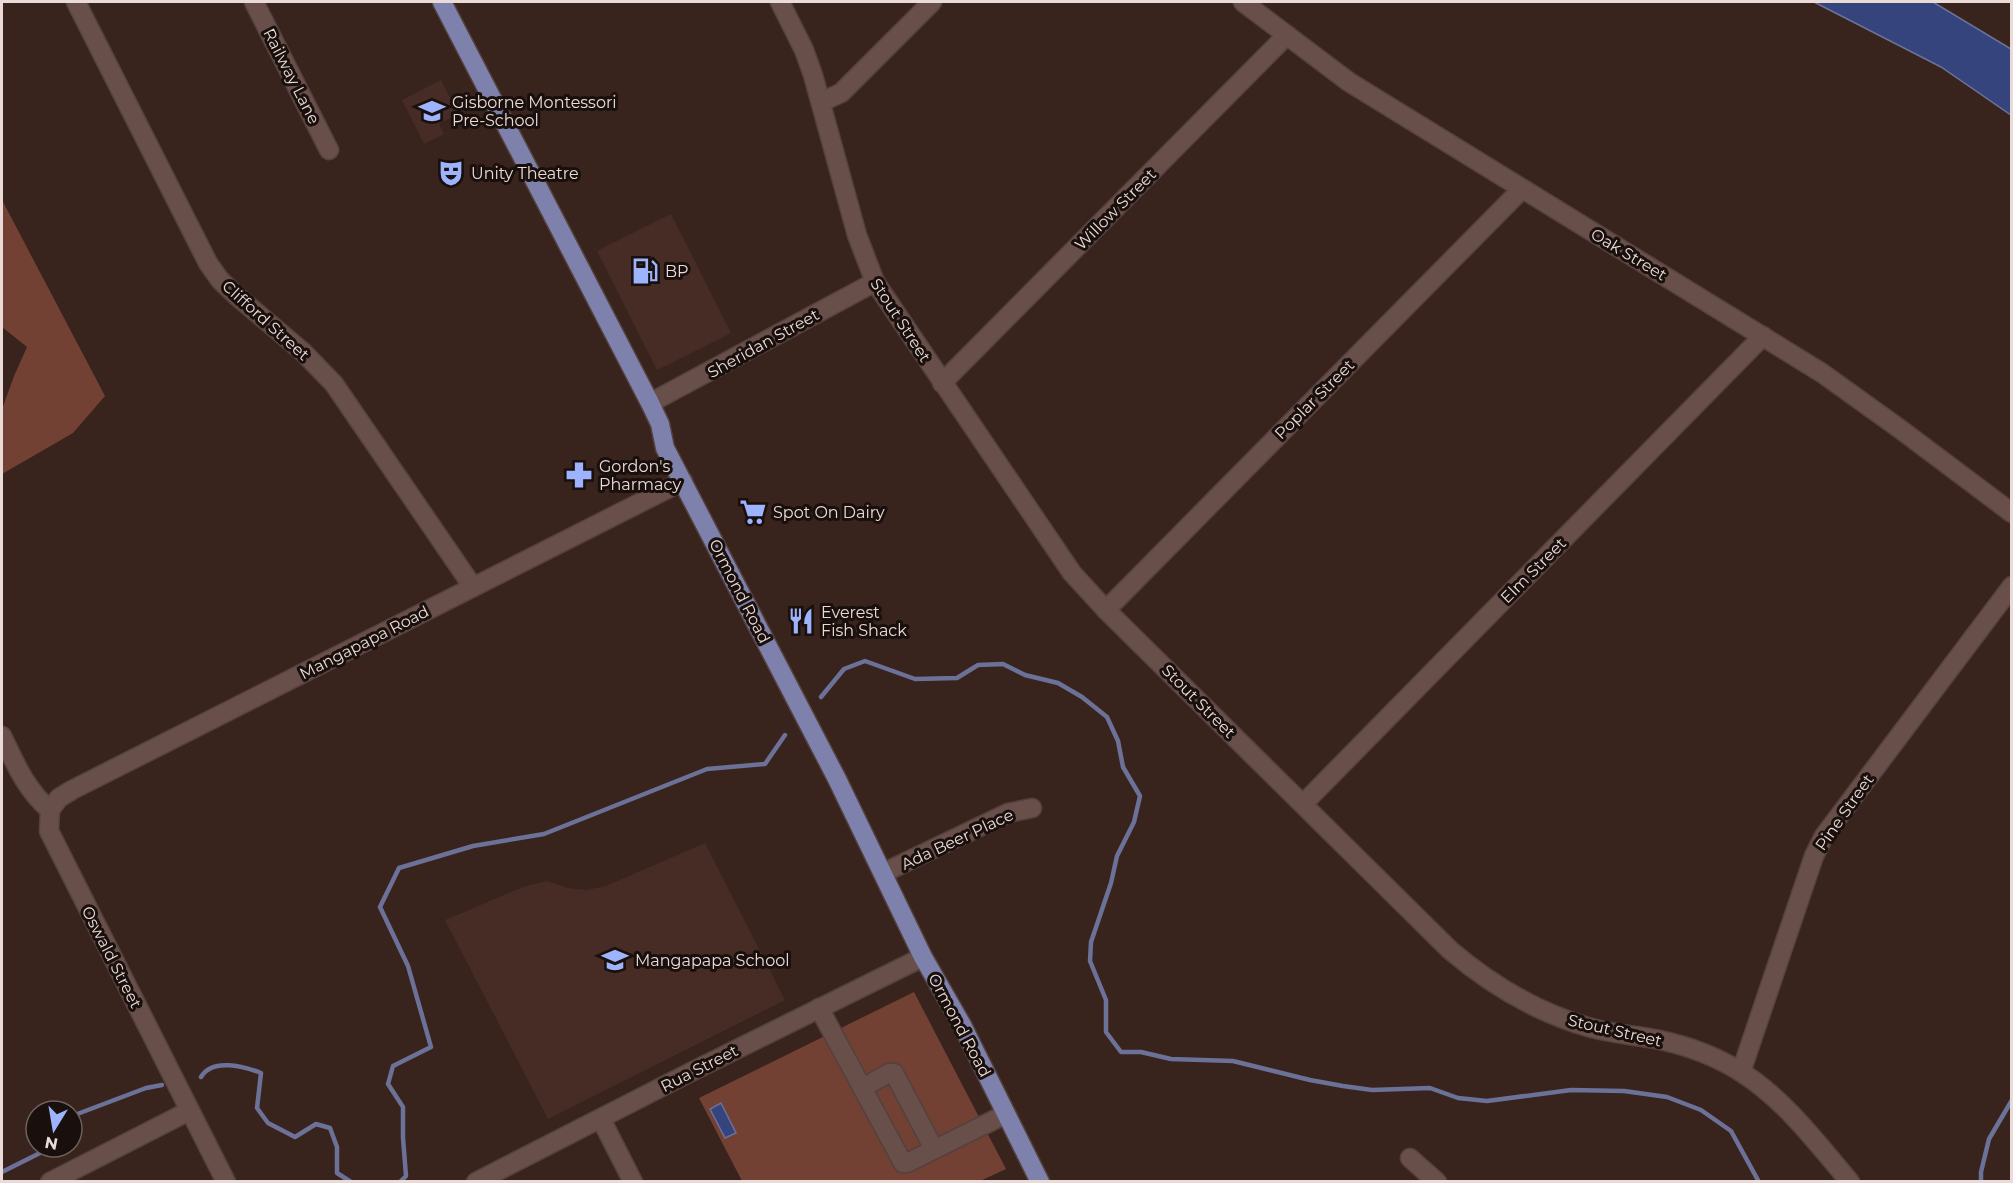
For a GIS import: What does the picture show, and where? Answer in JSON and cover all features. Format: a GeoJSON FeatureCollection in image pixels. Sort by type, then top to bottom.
{"type":"FeatureCollection","features":[{"type":"Feature","properties":{"kind":"main road","name":"Ormond Road"},"geometry":{"type":"LineString","coordinates":[[442,2],[650,403],[660,424],[665,448],[837,779],[923,957],[962,1025],[1040,1182]]}},
{"type":"Feature","properties":{"kind":"street","name":"Clifford Street"},"geometry":{"type":"LineString","coordinates":[[76,2],[208,263],[220,280],[303,352],[334,384],[473,587]]}},
{"type":"Feature","properties":{"kind":"street","name":"Railway Lane"},"geometry":{"type":"LineString","coordinates":[[254,2],[329,150]]}},
{"type":"Feature","properties":{"kind":"street","name":"Stout Street"},"geometry":{"type":"LineString","coordinates":[[780,2],[804,50],[821,102],[857,235],[874,282],[1072,573],[1106,610],[1450,950],[1476,972],[1501,989],[1560,1018],[1608,1032],[1661,1040],[1684,1047],[1741,1072],[1784,1107],[1850,1182]]}},
{"type":"Feature","properties":{"kind":"street"},"geometry":{"type":"LineString","coordinates":[[821,102],[842,93],[932,2]]}},
{"type":"Feature","properties":{"kind":"street","name":"Oak Street"},"geometry":{"type":"LineString","coordinates":[[1243,2],[1349,82],[1822,373],[2012,513]]}},
{"type":"Feature","properties":{"kind":"street","name":"Willow Street"},"geometry":{"type":"LineString","coordinates":[[942,383],[1287,35]]}},
{"type":"Feature","properties":{"kind":"street","name":"Poplar Street"},"geometry":{"type":"LineString","coordinates":[[1106,610],[1522,189]]}},
{"type":"Feature","properties":{"kind":"street","name":"Sheridan Street"},"geometry":{"type":"LineString","coordinates":[[650,403],[874,282]]}},
{"type":"Feature","properties":{"kind":"street","name":"Elm Street"},"geometry":{"type":"LineString","coordinates":[[1303,804],[1763,336]]}},
{"type":"Feature","properties":{"kind":"street","name":"Mangapapa Road"},"geometry":{"type":"LineString","coordinates":[[50,810],[59,798],[72,790],[683,481]]}},
{"type":"Feature","properties":{"kind":"street","name":"Pine Street"},"geometry":{"type":"LineString","coordinates":[[1741,1072],[1814,856],[1824,836],[2012,586]]}},
{"type":"Feature","properties":{"kind":"street"},"geometry":{"type":"LineString","coordinates":[[2,736],[27,787],[50,810]]}},
{"type":"Feature","properties":{"kind":"street","name":"Ada Beer Place"},"geometry":{"type":"LineString","coordinates":[[884,873],[1008,813],[1032,808]]}},
{"type":"Feature","properties":{"kind":"street","name":"Oswald Street"},"geometry":{"type":"LineString","coordinates":[[50,810],[49,831],[226,1182]]}},
{"type":"Feature","properties":{"kind":"street","name":"Rua Street"},"geometry":{"type":"LineString","coordinates":[[476,1182],[923,957]]}},
{"type":"Feature","properties":{"kind":"street"},"geometry":{"type":"LineString","coordinates":[[819,1008],[903,1163],[1006,1114]]}},
{"type":"Feature","properties":{"kind":"street"},"geometry":{"type":"LineString","coordinates":[[862,1088],[889,1073],[894,1073],[934,1149]]}},
{"type":"Feature","properties":{"kind":"street"},"geometry":{"type":"LineString","coordinates":[[50,1182],[189,1111]]}},
{"type":"Feature","properties":{"kind":"street"},"geometry":{"type":"LineString","coordinates":[[601,1119],[633,1182]]}},
{"type":"Feature","properties":{"kind":"street"},"geometry":{"type":"LineString","coordinates":[[1410,1158],[1437,1182]]}},
{"type":"Feature","properties":{"kind":"shaded area","name":"Gisborne Montessori Pre-School"},"geometry":{"type":"Polygon","coordinates":[[[441,80],[458,114],[439,124],[444,134],[424,144],[402,100],[441,80]]]}},
{"type":"Feature","properties":{"kind":"shaded area"},"geometry":{"type":"Polygon","coordinates":[[[2,200],[105,396],[73,433],[2,474],[2,409],[27,347],[2,327],[2,200]]]}},
{"type":"Feature","properties":{"kind":"shaded area"},"geometry":{"type":"Polygon","coordinates":[[[671,214],[731,333],[657,370],[597,251],[671,214]]]}},
{"type":"Feature","properties":{"kind":"shaded area","name":"Mangapapa School"},"geometry":{"type":"Polygon","coordinates":[[[705,843],[785,1000],[548,1119],[445,920],[523,887],[547,881],[568,888],[586,890],[606,886],[705,843]]]}},
{"type":"Feature","properties":{"kind":"shaded area"},"geometry":{"type":"Polygon","coordinates":[[[914,992],[1006,1169],[978,1182],[742,1181],[699,1098],[914,992]]]}},
{"type":"Feature","properties":{"kind":"water"},"geometry":{"type":"Polygon","coordinates":[[[1814,2],[1933,2],[2011,49],[2011,115],[1941,67],[1814,2]]]}},
{"type":"Feature","properties":{"kind":"water"},"geometry":{"type":"Polygon","coordinates":[[[721,1103],[736,1133],[725,1138],[710,1109],[721,1103]]]}},
{"type":"Feature","properties":{"kind":"waterway"},"geometry":{"type":"LineString","coordinates":[[821,697],[844,669],[865,661],[915,679],[957,678],[978,665],[1003,664],[1025,675],[1058,683],[1082,697],[1107,717],[1118,741],[1123,767],[1140,796],[1134,822],[1117,856],[1111,883],[1091,942],[1090,961],[1106,1000],[1106,1032],[1121,1052],[1141,1052],[1171,1059],[1233,1061],[1343,1086],[1372,1090],[1430,1088],[1458,1098],[1487,1101],[1571,1090],[1624,1091],[1667,1097],[1701,1110],[1731,1131],[1759,1182]]}},
{"type":"Feature","properties":{"kind":"waterway"},"geometry":{"type":"LineString","coordinates":[[400,1182],[406,1176],[403,1107],[388,1084],[393,1066],[431,1047],[408,966],[380,907],[399,868],[473,846],[544,834],[707,769],[765,764],[785,735]]}},
{"type":"Feature","properties":{"kind":"waterway"},"geometry":{"type":"LineString","coordinates":[[201,1077],[212,1067],[228,1065],[261,1073],[257,1108],[268,1123],[295,1137],[316,1124],[330,1128],[337,1147],[337,1173],[351,1182]]}},
{"type":"Feature","properties":{"kind":"waterway"},"geometry":{"type":"LineString","coordinates":[[84,1111],[146,1088],[162,1085]]}},
{"type":"Feature","properties":{"kind":"waterway"},"geometry":{"type":"LineString","coordinates":[[1981,1182],[1981,1172],[1989,1139],[2012,1100]]}},
{"type":"Feature","properties":{"kind":"waterway"},"geometry":{"type":"LineString","coordinates":[[2,1172],[28,1159]]}},
{"type":"Feature","properties":{"kind":"place","name":"Gisborne Montessori Pre-School"},"geometry":{"type":"Point","coordinates":[432,111]}},
{"type":"Feature","properties":{"kind":"place","name":"Unity Theatre"},"geometry":{"type":"Point","coordinates":[451,173]}},
{"type":"Feature","properties":{"kind":"place","name":"BP"},"geometry":{"type":"Point","coordinates":[645,271]}},
{"type":"Feature","properties":{"kind":"place","name":"Gordon's Pharmacy"},"geometry":{"type":"Point","coordinates":[579,475]}},
{"type":"Feature","properties":{"kind":"place","name":"Spot On Dairy"},"geometry":{"type":"Point","coordinates":[753,512]}},
{"type":"Feature","properties":{"kind":"place","name":"Everest Fish Shack"},"geometry":{"type":"Point","coordinates":[801,621]}},
{"type":"Feature","properties":{"kind":"place","name":"Mangapapa School"},"geometry":{"type":"Point","coordinates":[615,960]}}]}
